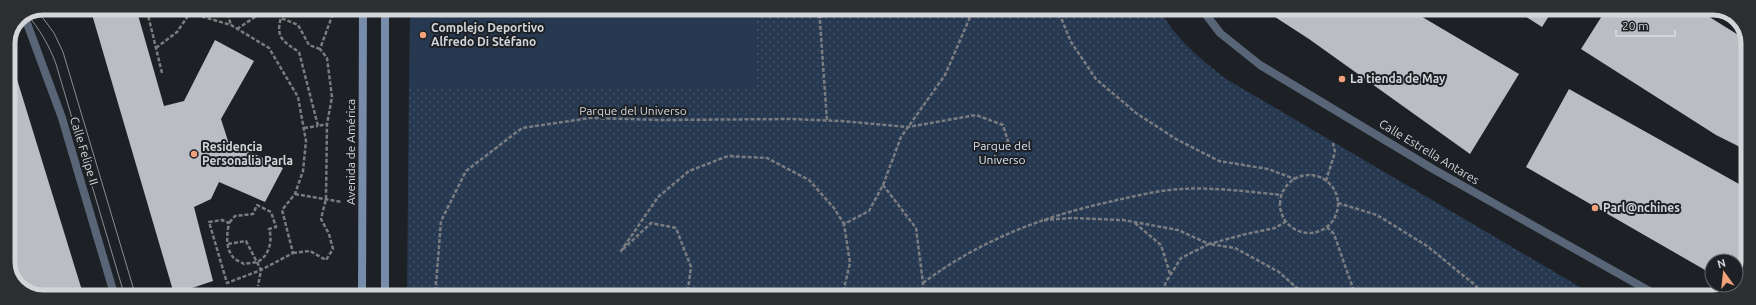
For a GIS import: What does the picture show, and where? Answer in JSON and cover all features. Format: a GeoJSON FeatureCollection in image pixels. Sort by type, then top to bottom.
{"type":"FeatureCollection","features":[{"type":"Feature","properties":{"kind":"main road","name":"Avenida de América"},"geometry":{"type":"LineString","coordinates":[[362,290],[364,15]]}},
{"type":"Feature","properties":{"kind":"main road"},"geometry":{"type":"LineString","coordinates":[[385,15],[385,290]]}},
{"type":"Feature","properties":{"kind":"street","name":"Calle Estrella Antares"},"geometry":{"type":"LineString","coordinates":[[1206,15],[1220,33],[1260,65],[1433,169],[1648,290]]}},
{"type":"Feature","properties":{"kind":"street","name":"Calle Felipe II"},"geometry":{"type":"LineString","coordinates":[[26,21],[62,118],[113,290]]}},
{"type":"Feature","properties":{"kind":"path"},"geometry":{"type":"LineString","coordinates":[[148,15],[162,73]]}},
{"type":"Feature","properties":{"kind":"path"},"geometry":{"type":"LineString","coordinates":[[156,48],[177,32],[189,15]]}},
{"type":"Feature","properties":{"kind":"path"},"geometry":{"type":"LineString","coordinates":[[197,15],[231,25],[269,48],[298,97],[306,141],[303,171],[296,194],[282,210],[294,253]]}},
{"type":"Feature","properties":{"kind":"path"},"geometry":{"type":"LineString","coordinates":[[228,15],[231,25]]}},
{"type":"Feature","properties":{"kind":"path"},"geometry":{"type":"LineString","coordinates":[[237,29],[255,17],[256,15]]}},
{"type":"Feature","properties":{"kind":"path"},"geometry":{"type":"LineString","coordinates":[[320,49],[332,15]]}},
{"type":"Feature","properties":{"kind":"path"},"geometry":{"type":"LineString","coordinates":[[824,15],[819,18],[827,121]]}},
{"type":"Feature","properties":{"kind":"path"},"geometry":{"type":"LineString","coordinates":[[969,15],[970,20]]}},
{"type":"Feature","properties":{"kind":"path"},"geometry":{"type":"LineString","coordinates":[[844,224],[869,211],[883,185],[901,137],[945,75],[972,15]]}},
{"type":"Feature","properties":{"kind":"path"},"geometry":{"type":"LineString","coordinates":[[1060,15],[1072,42],[1096,79],[1136,112],[1176,139],[1219,161],[1268,169],[1295,179]]}},
{"type":"Feature","properties":{"kind":"path"},"geometry":{"type":"LineString","coordinates":[[229,223],[222,220],[209,222],[227,283],[261,270],[294,253],[310,251],[326,260],[332,249],[329,234],[321,219],[326,199],[328,124],[332,97],[327,58],[320,49],[309,45],[298,25],[281,18],[278,29],[283,41],[299,52],[318,126]]}},
{"type":"Feature","properties":{"kind":"path","name":"Parque del Universo"},"geometry":{"type":"LineString","coordinates":[[436,290],[441,221],[466,171],[522,128],[590,118],[827,121],[908,127],[976,115],[1003,125],[1010,148]]}},
{"type":"Feature","properties":{"kind":"path"},"geometry":{"type":"LineString","coordinates":[[304,128],[328,124]]}},
{"type":"Feature","properties":{"kind":"path"},"geometry":{"type":"LineString","coordinates":[[1326,181],[1335,152],[1333,143]]}},
{"type":"Feature","properties":{"kind":"path"},"geometry":{"type":"LineString","coordinates":[[688,290],[691,267],[676,228],[651,223],[621,251],[658,197],[689,171],[728,156],[767,158],[809,180],[834,208],[844,224],[850,263],[844,290]]}},
{"type":"Feature","properties":{"kind":"path"},"geometry":{"type":"LineString","coordinates":[[1304,175],[1317,176],[1326,181],[1333,188],[1338,203],[1336,214],[1327,227],[1312,233],[1302,232],[1285,222],[1280,211],[1282,195],[1287,185],[1304,175]]}},
{"type":"Feature","properties":{"kind":"path"},"geometry":{"type":"LineString","coordinates":[[883,185],[916,228],[923,283],[922,290]]}},
{"type":"Feature","properties":{"kind":"path"},"geometry":{"type":"LineString","coordinates":[[923,283],[948,263],[1038,221],[1083,207],[1124,198],[1182,189],[1282,195]]}},
{"type":"Feature","properties":{"kind":"path"},"geometry":{"type":"LineString","coordinates":[[296,194],[342,202]]}},
{"type":"Feature","properties":{"kind":"path"},"geometry":{"type":"LineString","coordinates":[[1338,203],[1377,215],[1427,246],[1475,285],[1479,290]]}},
{"type":"Feature","properties":{"kind":"path"},"geometry":{"type":"LineString","coordinates":[[257,205],[271,212],[276,227],[269,229],[272,237],[267,252],[257,261],[244,264],[233,257],[226,238],[229,223],[235,216],[252,214],[257,205]]}},
{"type":"Feature","properties":{"kind":"path"},"geometry":{"type":"LineString","coordinates":[[1038,221],[1072,218],[1123,220],[1178,230],[1209,244],[1235,248],[1279,272],[1299,290]]}},
{"type":"Feature","properties":{"kind":"path"},"geometry":{"type":"LineString","coordinates":[[1135,222],[1162,245],[1171,274]]}},
{"type":"Feature","properties":{"kind":"path"},"geometry":{"type":"LineString","coordinates":[[1163,290],[1181,258],[1209,244],[1275,228],[1285,222]]}},
{"type":"Feature","properties":{"kind":"path"},"geometry":{"type":"LineString","coordinates":[[1327,227],[1334,234],[1354,290]]}},
{"type":"Feature","properties":{"kind":"path"},"geometry":{"type":"LineString","coordinates":[[228,244],[246,241],[261,270],[258,286]]}},
{"type":"Feature","properties":{"kind":"green space"},"geometry":{"type":"Polygon","coordinates":[[[410,15],[756,15],[756,87],[409,87],[410,15]]]}},
{"type":"Feature","properties":{"kind":"green space","name":"Parque del Universo"},"geometry":{"type":"Polygon","coordinates":[[[756,15],[1163,15],[1180,38],[1198,56],[1226,79],[1585,290],[407,290],[409,87],[756,87],[756,15]]]}},
{"type":"Feature","properties":{"kind":"building","name":"Residencia Personalia Parla"},"geometry":{"type":"Polygon","coordinates":[[[92,15],[138,15],[164,106],[184,101],[215,40],[254,61],[221,119],[228,141],[283,168],[265,202],[219,182],[211,199],[194,207],[213,281],[186,290],[173,290],[92,15]]]}},
{"type":"Feature","properties":{"kind":"building"},"geometry":{"type":"Polygon","coordinates":[[[1272,15],[1419,15],[1519,74],[1470,154],[1309,39],[1272,15]]]}},
{"type":"Feature","properties":{"kind":"building"},"geometry":{"type":"Polygon","coordinates":[[[1523,15],[1550,15],[1542,27],[1523,15]]]}},
{"type":"Feature","properties":{"kind":"building"},"geometry":{"type":"Polygon","coordinates":[[[1603,15],[1706,15],[1740,36],[1741,148],[1716,135],[1581,49],[1603,15]]]}},
{"type":"Feature","properties":{"kind":"building"},"geometry":{"type":"Polygon","coordinates":[[[15,73],[82,290],[34,289],[22,281],[17,273],[15,264],[15,73]]]}},
{"type":"Feature","properties":{"kind":"building"},"geometry":{"type":"Polygon","coordinates":[[[1569,89],[1741,185],[1741,253],[1704,253],[1704,269],[1526,167],[1569,89]]]}},
{"type":"Feature","properties":{"kind":"tram line"},"geometry":{"type":"LineString","coordinates":[[41,15],[54,33],[63,52],[134,290]]}},
{"type":"Feature","properties":{"kind":"tram line"},"geometry":{"type":"LineString","coordinates":[[30,18],[44,38],[56,64],[123,290]]}},
{"type":"Feature","properties":{"kind":"place","name":"Complejo Deportivo Alfredo Di Stéfano"},"geometry":{"type":"Point","coordinates":[423,35]}},
{"type":"Feature","properties":{"kind":"place","name":"La tienda de May"},"geometry":{"type":"Point","coordinates":[1342,79]}},
{"type":"Feature","properties":{"kind":"place","name":"Residencia Personalia Parla"},"geometry":{"type":"Point","coordinates":[194,154]}},
{"type":"Feature","properties":{"kind":"place","name":"Parl@nchines"},"geometry":{"type":"Point","coordinates":[1595,208]}}]}
